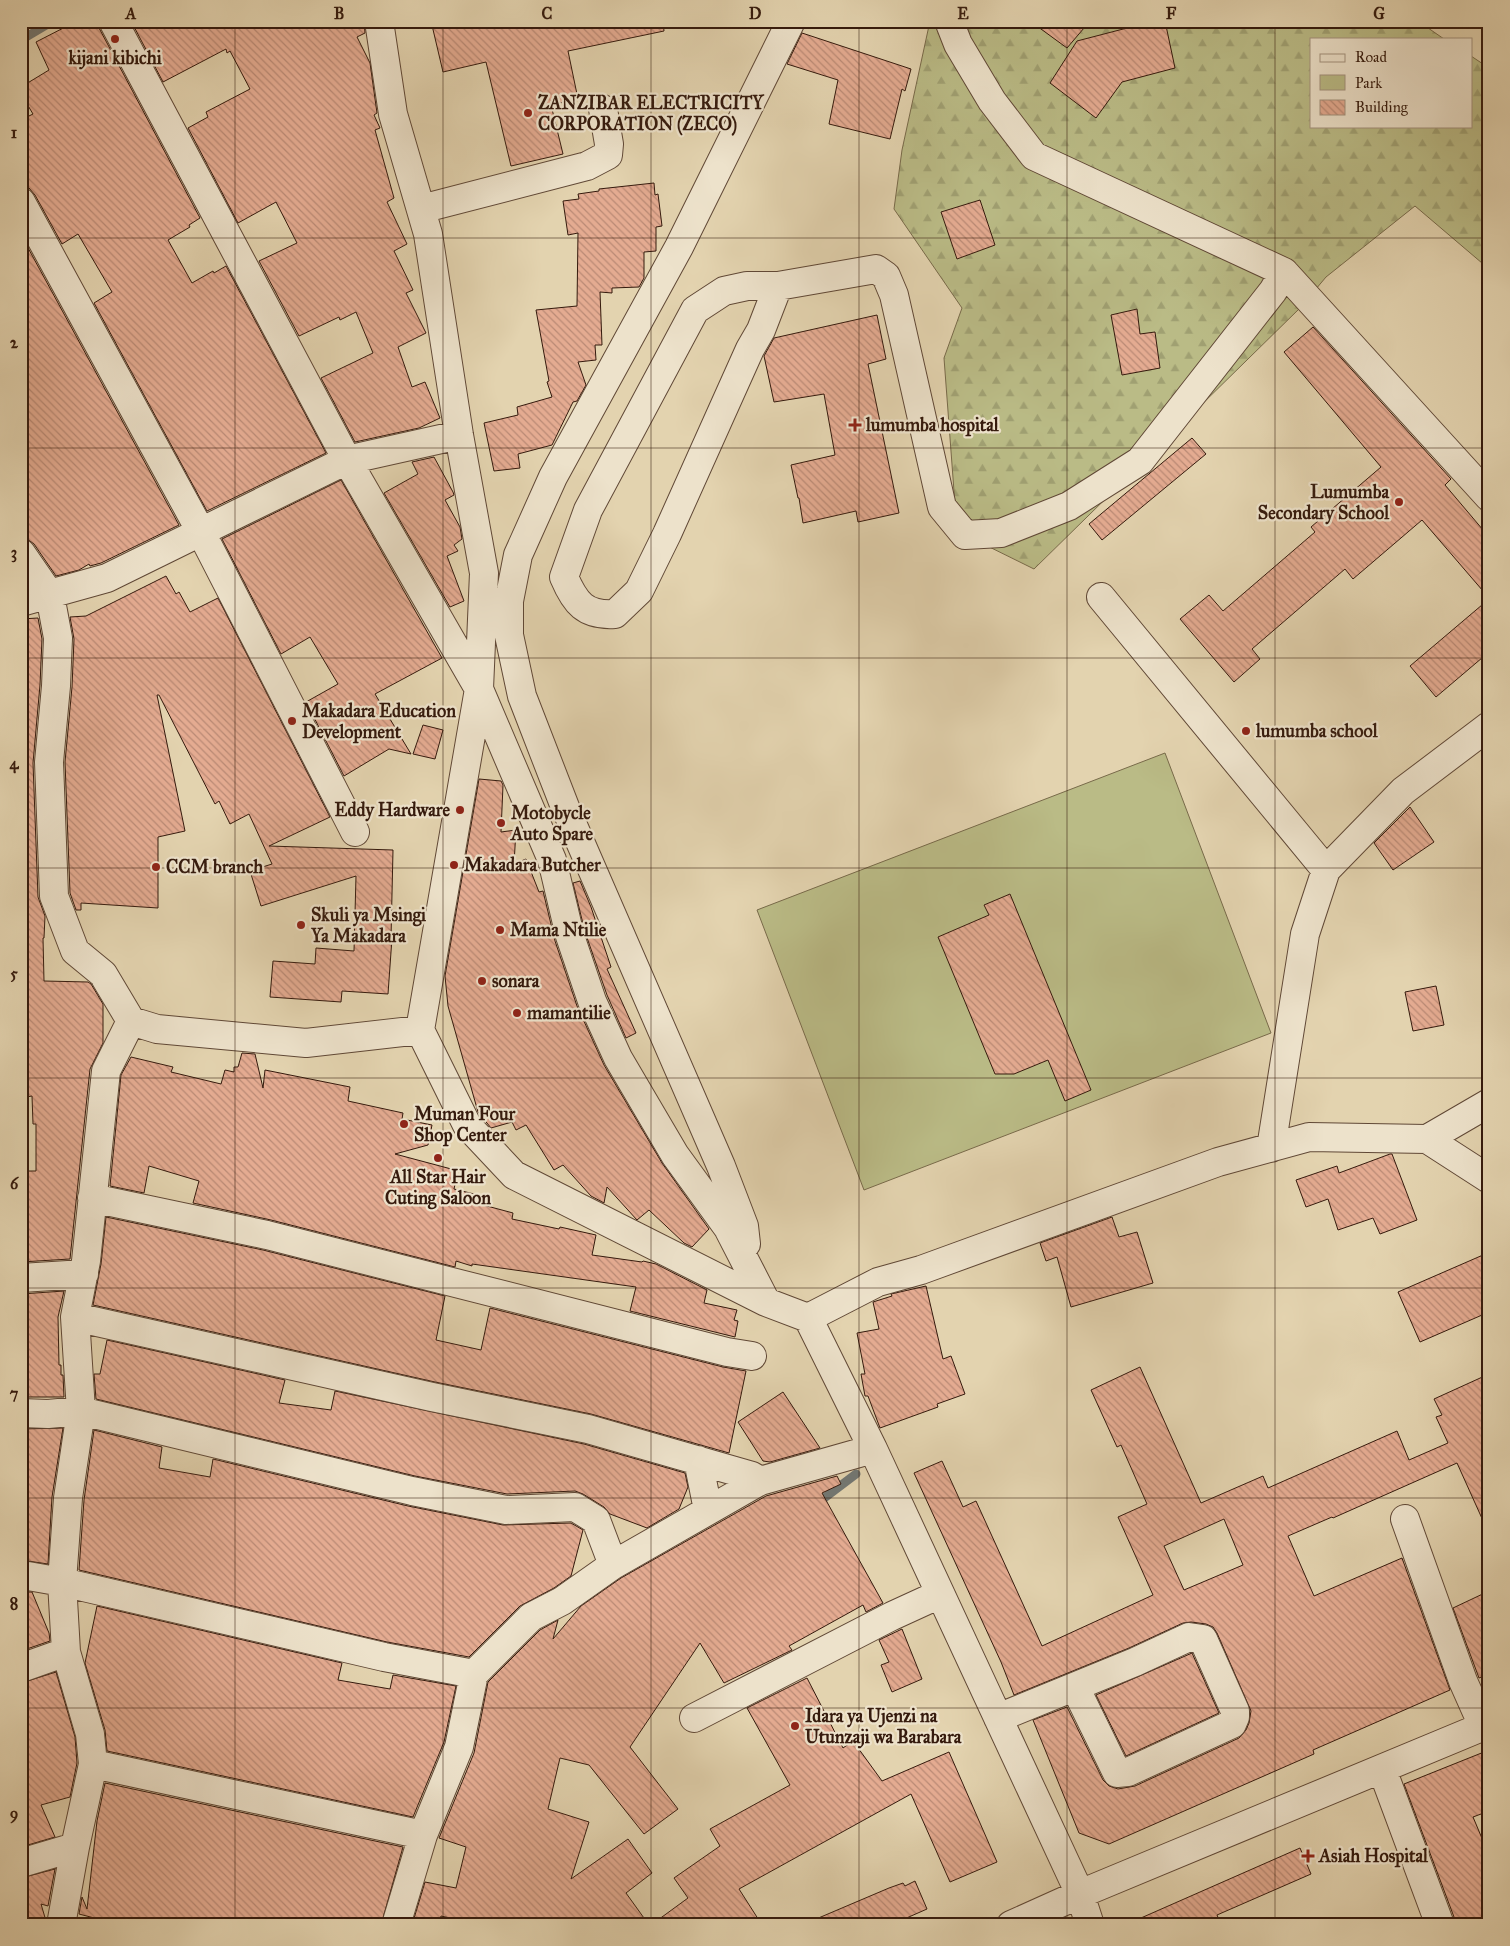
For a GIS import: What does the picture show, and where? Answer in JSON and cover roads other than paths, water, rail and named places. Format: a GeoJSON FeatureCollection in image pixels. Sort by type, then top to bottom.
{"type":"FeatureCollection","features":[{"type":"Feature","properties":{"kind":"street"},"geometry":{"type":"LineString","coordinates":[[113,21],[347,460],[479,688],[552,860],[570,936],[592,1001],[618,1058],[675,1155],[728,1228],[766,1302]]}},
{"type":"Feature","properties":{"kind":"street"},"geometry":{"type":"LineString","coordinates":[[379,21],[393,114],[428,234],[459,435],[484,573],[479,688],[420,1030],[467,1124],[514,1175],[766,1302],[808,1318],[878,1282],[921,1270],[1218,1162],[1309,1137],[1427,1139],[1489,1103]]}},
{"type":"Feature","properties":{"kind":"street"},"geometry":{"type":"LineString","coordinates":[[748,1267],[744,1226],[721,1166],[565,807],[522,696],[509,635],[509,601],[518,555],[553,477],[679,246],[791,21]]}},
{"type":"Feature","properties":{"kind":"street"},"geometry":{"type":"LineString","coordinates":[[950,21],[958,44],[992,101],[1034,156],[1284,272],[1489,497]]}},
{"type":"Feature","properties":{"kind":"street"},"geometry":{"type":"LineString","coordinates":[[420,209],[587,166],[608,155],[609,144],[603,109]]}},
{"type":"Feature","properties":{"kind":"street"},"geometry":{"type":"LineString","coordinates":[[21,202],[201,532],[354,832]]}},
{"type":"Feature","properties":{"kind":"street"},"geometry":{"type":"LineString","coordinates":[[778,286],[761,330],[750,348],[667,534],[639,591],[615,614],[600,615],[585,609],[571,595],[564,577],[588,510],[695,310],[724,291],[746,286],[778,286],[876,269],[886,276],[894,295],[942,507],[965,535],[1001,533],[1069,506],[1140,461],[1273,291],[1284,272]]}},
{"type":"Feature","properties":{"kind":"street"},"geometry":{"type":"LineString","coordinates":[[21,602],[107,578],[347,460],[459,435]]}},
{"type":"Feature","properties":{"kind":"street"},"geometry":{"type":"LineString","coordinates":[[21,553],[50,595],[58,638],[49,762],[54,896],[74,951],[104,974],[131,1021],[157,1029],[306,1043],[420,1030]]}},
{"type":"Feature","properties":{"kind":"street"},"geometry":{"type":"LineString","coordinates":[[1101,597],[1326,870]]}},
{"type":"Feature","properties":{"kind":"street"},"geometry":{"type":"LineString","coordinates":[[1271,1148],[1305,934],[1326,870],[1403,791],[1489,726]]}},
{"type":"Feature","properties":{"kind":"street"},"geometry":{"type":"LineString","coordinates":[[61,1925],[93,1764],[90,1734],[66,1652],[62,1582],[68,1498],[81,1412],[75,1317],[84,1274],[106,1071],[131,1021]]}},
{"type":"Feature","properties":{"kind":"street"},"geometry":{"type":"LineString","coordinates":[[1427,1139],[1489,1179]]}},
{"type":"Feature","properties":{"kind":"street"},"geometry":{"type":"LineString","coordinates":[[92,1198],[267,1235],[727,1352],[752,1356]]}},
{"type":"Feature","properties":{"kind":"street"},"geometry":{"type":"LineString","coordinates":[[21,1278],[84,1274]]}},
{"type":"Feature","properties":{"kind":"street"},"geometry":{"type":"LineString","coordinates":[[75,1317],[432,1398],[588,1429],[752,1476],[760,1480]]}},
{"type":"Feature","properties":{"kind":"street"},"geometry":{"type":"LineString","coordinates":[[808,1318],[855,1454],[922,1602],[998,1718],[1070,1899],[1090,1925]]}},
{"type":"Feature","properties":{"kind":"street"},"geometry":{"type":"LineString","coordinates":[[21,1412],[48,1414],[81,1412],[412,1491],[506,1510],[575,1507],[596,1520],[612,1565]]}},
{"type":"Feature","properties":{"kind":"street"},"geometry":{"type":"LineString","coordinates":[[396,1925],[423,1835],[459,1747],[474,1674],[531,1617],[562,1601],[612,1565],[760,1480],[855,1454]]}},
{"type":"Feature","properties":{"kind":"street"},"geometry":{"type":"LineString","coordinates":[[698,1460],[708,1510]]}},
{"type":"Feature","properties":{"kind":"street"},"geometry":{"type":"LineString","coordinates":[[1019,1921],[1486,1725],[1462,1681],[1404,1519]]}},
{"type":"Feature","properties":{"kind":"street"},"geometry":{"type":"LineString","coordinates":[[21,1576],[62,1582],[384,1658],[474,1674]]}},
{"type":"Feature","properties":{"kind":"street"},"geometry":{"type":"LineString","coordinates":[[694,1718],[922,1602]]}},
{"type":"Feature","properties":{"kind":"street"},"geometry":{"type":"LineString","coordinates":[[998,1718],[1135,1662],[1189,1637],[1203,1639],[1236,1717],[1232,1724],[1128,1772],[1117,1773],[1075,1687]]}},
{"type":"Feature","properties":{"kind":"street"},"geometry":{"type":"LineString","coordinates":[[21,1668],[66,1652]]}},
{"type":"Feature","properties":{"kind":"street"},"geometry":{"type":"LineString","coordinates":[[93,1764],[423,1835]]}},
{"type":"Feature","properties":{"kind":"street"},"geometry":{"type":"LineString","coordinates":[[1382,1770],[1440,1925]]}},
{"type":"Feature","properties":{"kind":"street"},"geometry":{"type":"LineString","coordinates":[[21,1862],[75,1847]]}},
{"type":"Feature","properties":{"kind":"waterway"},"geometry":{"type":"LineString","coordinates":[[21,40],[53,21]]}},
{"type":"Feature","properties":{"kind":"waterway"},"geometry":{"type":"LineString","coordinates":[[815,1505],[856,1474]]}},
{"type":"Feature","properties":{"kind":"place","name":"kijani kibichi"},"geometry":{"type":"Point","coordinates":[115,39]}},
{"type":"Feature","properties":{"kind":"place","name":"ZANZIBAR ELECTRICITY CORPORATION (ZECO)"},"geometry":{"type":"Point","coordinates":[528,113]}},
{"type":"Feature","properties":{"kind":"place","name":"lumumba hospital"},"geometry":{"type":"Point","coordinates":[855,425]}},
{"type":"Feature","properties":{"kind":"place","name":"Lumumba Secondary School"},"geometry":{"type":"Point","coordinates":[1399,502]}},
{"type":"Feature","properties":{"kind":"place","name":"Makadara Education Development"},"geometry":{"type":"Point","coordinates":[292,721]}},
{"type":"Feature","properties":{"kind":"place","name":"lumumba school"},"geometry":{"type":"Point","coordinates":[1246,731]}},
{"type":"Feature","properties":{"kind":"place","name":"Eddy Hardware"},"geometry":{"type":"Point","coordinates":[460,810]}},
{"type":"Feature","properties":{"kind":"place","name":"Motobycle Auto Spare"},"geometry":{"type":"Point","coordinates":[501,823]}},
{"type":"Feature","properties":{"kind":"place","name":"Makadara Butcher"},"geometry":{"type":"Point","coordinates":[454,865]}},
{"type":"Feature","properties":{"kind":"place","name":"CCM branch"},"geometry":{"type":"Point","coordinates":[156,867]}},
{"type":"Feature","properties":{"kind":"place","name":"Skuli ya Msingi Ya Makadara"},"geometry":{"type":"Point","coordinates":[301,925]}},
{"type":"Feature","properties":{"kind":"place","name":"Mama Ntilie"},"geometry":{"type":"Point","coordinates":[500,930]}},
{"type":"Feature","properties":{"kind":"place","name":"sonara"},"geometry":{"type":"Point","coordinates":[482,981]}},
{"type":"Feature","properties":{"kind":"place","name":"mamantilie"},"geometry":{"type":"Point","coordinates":[517,1013]}},
{"type":"Feature","properties":{"kind":"place","name":"Muman Four Shop Center"},"geometry":{"type":"Point","coordinates":[404,1124]}},
{"type":"Feature","properties":{"kind":"place","name":"All Star Hair Cuting Saloon"},"geometry":{"type":"Point","coordinates":[438,1158]}},
{"type":"Feature","properties":{"kind":"place","name":"Idara ya Ujenzi na Utunzaji wa Barabara"},"geometry":{"type":"Point","coordinates":[795,1726]}},
{"type":"Feature","properties":{"kind":"place","name":"Asiah Hospital"},"geometry":{"type":"Point","coordinates":[1308,1856]}}]}
